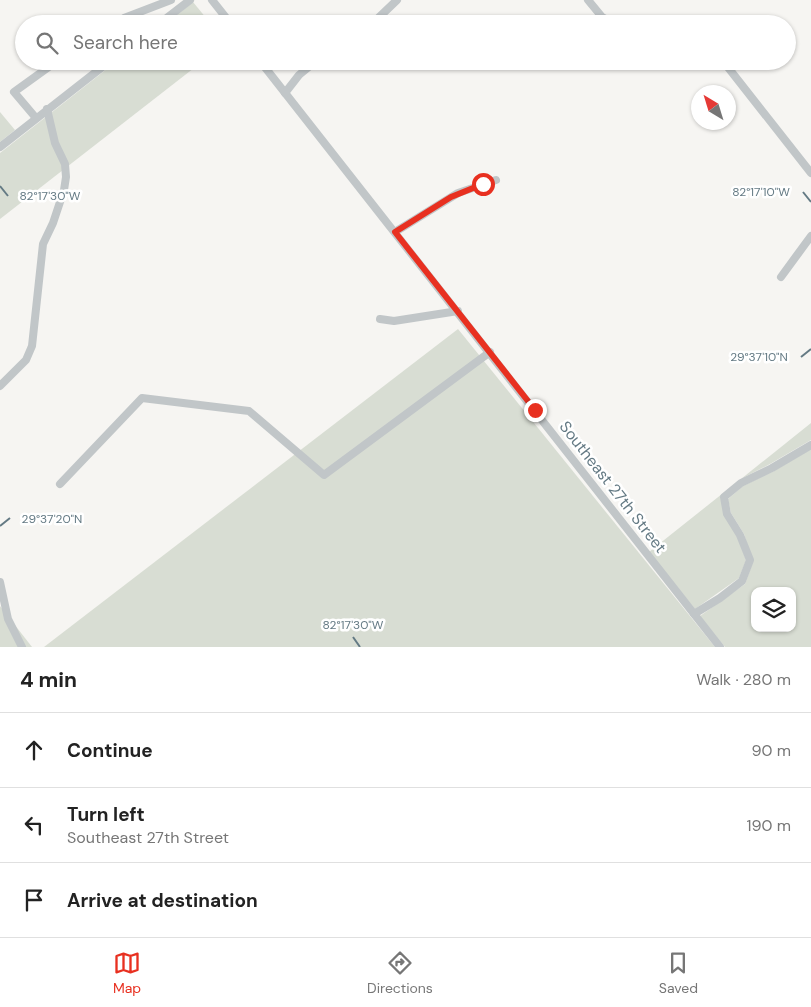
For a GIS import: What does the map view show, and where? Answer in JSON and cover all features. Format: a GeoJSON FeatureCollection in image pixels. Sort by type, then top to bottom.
{"type":"FeatureCollection","features":[{"type":"Feature","properties":{"kind":"street"},"geometry":{"type":"LineString","coordinates":[[132,15],[171,0]]}},
{"type":"Feature","properties":{"kind":"street"},"geometry":{"type":"LineString","coordinates":[[171,15],[190,0]]}},
{"type":"Feature","properties":{"kind":"street"},"geometry":{"type":"LineString","coordinates":[[212,0],[224,15]]}},
{"type":"Feature","properties":{"kind":"street"},"geometry":{"type":"LineString","coordinates":[[381,15],[397,0]]}},
{"type":"Feature","properties":{"kind":"street"},"geometry":{"type":"LineString","coordinates":[[588,0],[600,15]]}},
{"type":"Feature","properties":{"kind":"street"},"geometry":{"type":"LineString","coordinates":[[36,118],[14,92],[45,70]]}},
{"type":"Feature","properties":{"kind":"street"},"geometry":{"type":"LineString","coordinates":[[0,148],[98,70]]}},
{"type":"Feature","properties":{"kind":"street","name":"Southeast 27th Street"},"geometry":{"type":"LineString","coordinates":[[267,70],[720,647]]}},
{"type":"Feature","properties":{"kind":"street"},"geometry":{"type":"LineString","coordinates":[[285,93],[305,70]]}},
{"type":"Feature","properties":{"kind":"street"},"geometry":{"type":"LineString","coordinates":[[731,70],[811,173]]}},
{"type":"Feature","properties":{"kind":"street"},"geometry":{"type":"LineString","coordinates":[[0,386],[26,360],[32,346],[43,244],[53,223],[64,190],[66,169],[54,143],[47,109]]}},
{"type":"Feature","properties":{"kind":"street"},"geometry":{"type":"LineString","coordinates":[[395,232],[458,193],[496,180]]}},
{"type":"Feature","properties":{"kind":"street"},"geometry":{"type":"LineString","coordinates":[[781,278],[811,236]]}},
{"type":"Feature","properties":{"kind":"street"},"geometry":{"type":"LineString","coordinates":[[380,319],[394,321],[458,311]]}},
{"type":"Feature","properties":{"kind":"street"},"geometry":{"type":"LineString","coordinates":[[60,484],[142,398],[249,411],[324,475],[490,352]]}},
{"type":"Feature","properties":{"kind":"street"},"geometry":{"type":"LineString","coordinates":[[694,614],[720,598],[742,581],[750,560],[740,535],[727,514],[724,497],[741,483],[772,468],[811,445]]}},
{"type":"Feature","properties":{"kind":"street"},"geometry":{"type":"LineString","coordinates":[[0,582],[8,619],[22,647]]}},
{"type":"Feature","properties":{"kind":"shaded area"},"geometry":{"type":"Polygon","coordinates":[[[193,2],[204,15],[177,15],[193,2]]]}},
{"type":"Feature","properties":{"kind":"shaded area"},"geometry":{"type":"Polygon","coordinates":[[[106,70],[191,70],[0,219],[0,153],[106,70]]]}},
{"type":"Feature","properties":{"kind":"shaded area"},"geometry":{"type":"Polygon","coordinates":[[[0,112],[15,130],[0,142],[0,112]]]}},
{"type":"Feature","properties":{"kind":"shaded area"},"geometry":{"type":"Polygon","coordinates":[[[458,329],[715,647],[44,647],[458,329]]]}},
{"type":"Feature","properties":{"kind":"shaded area"},"geometry":{"type":"Polygon","coordinates":[[[811,423],[811,440],[741,479],[811,423]]]}},
{"type":"Feature","properties":{"kind":"shaded area"},"geometry":{"type":"Polygon","coordinates":[[[811,449],[811,647],[725,647],[700,616],[745,584],[753,562],[744,534],[731,513],[728,499],[743,486],[774,471],[811,449]]]}},
{"type":"Feature","properties":{"kind":"shaded area"},"geometry":{"type":"Polygon","coordinates":[[[727,490],[722,494],[746,560],[739,578],[695,609],[649,552],[727,490]]]}},
{"type":"Feature","properties":{"kind":"shaded area"},"geometry":{"type":"Polygon","coordinates":[[[0,606],[32,647],[0,647],[0,606]]]}},
{"type":"Feature","properties":{"kind":"route"},"geometry":{"type":"LineString","coordinates":[[483,184],[458,193],[395,232],[535,410]]}}]}
